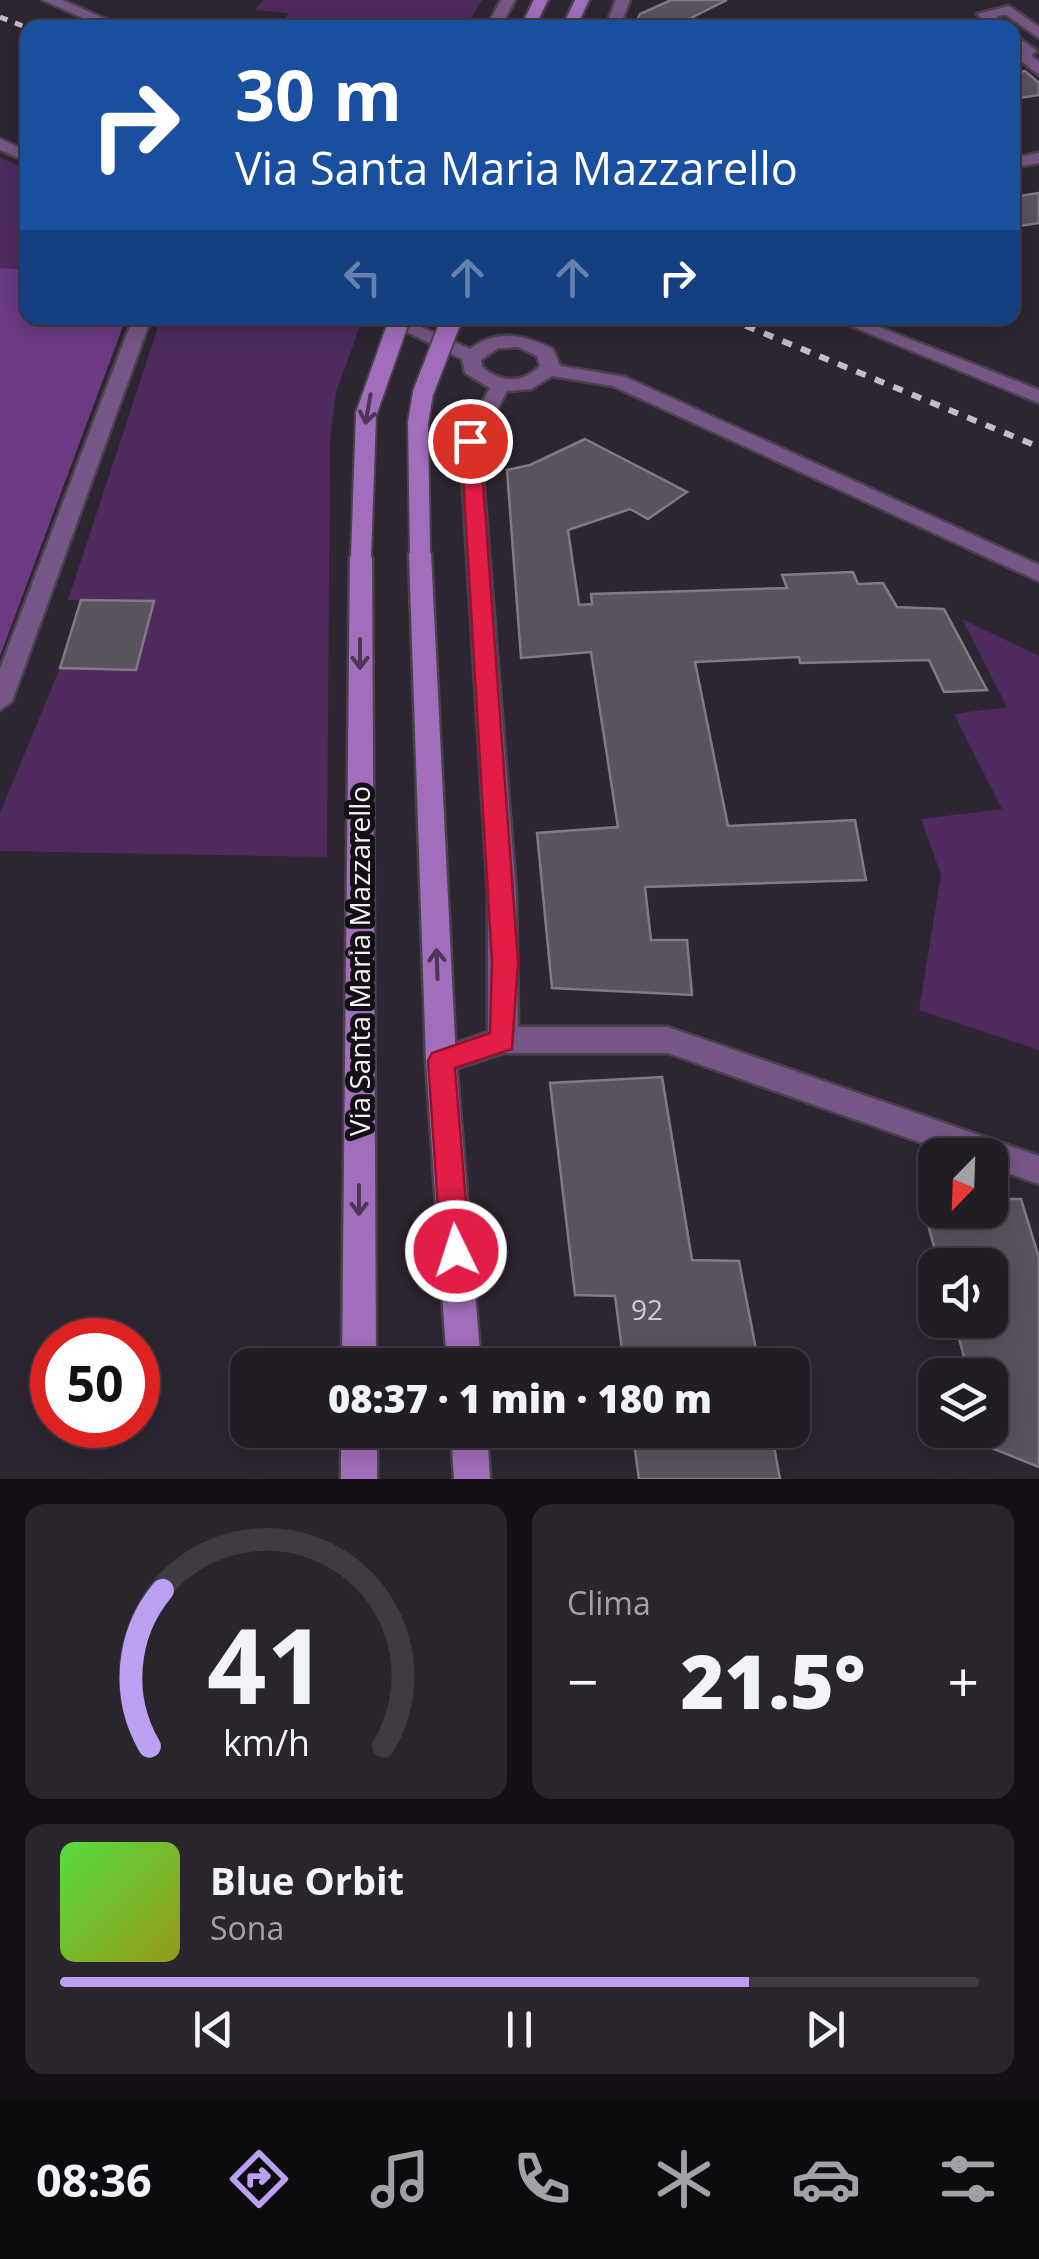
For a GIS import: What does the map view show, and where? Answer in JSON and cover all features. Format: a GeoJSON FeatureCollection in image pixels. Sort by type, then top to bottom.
{"type":"FeatureCollection","features":[{"type":"Feature","properties":{"kind":"main road","name":"Via Santa Maria Mazzarello"},"geometry":{"type":"LineString","coordinates":[[359,1348],[361,557],[366,414],[373,384],[397,325]]}},
{"type":"Feature","properties":{"kind":"main road"},"geometry":{"type":"LineString","coordinates":[[449,325],[423,393],[418,423],[441,1061],[463,1348]]}},
{"type":"Feature","properties":{"kind":"main road"},"geometry":{"type":"LineString","coordinates":[[359,1448],[359,1479]]}},
{"type":"Feature","properties":{"kind":"main road"},"geometry":{"type":"LineString","coordinates":[[470,1448],[472,1479]]}},
{"type":"Feature","properties":{"kind":"street"},"geometry":{"type":"LineString","coordinates":[[50,0],[99,20]]}},
{"type":"Feature","properties":{"kind":"street"},"geometry":{"type":"LineString","coordinates":[[991,20],[984,14],[1009,10],[1039,34]]}},
{"type":"Feature","properties":{"kind":"street"},"geometry":{"type":"LineString","coordinates":[[0,701],[139,325]]}},
{"type":"Feature","properties":{"kind":"street"},"geometry":{"type":"LineString","coordinates":[[402,325],[472,357]]}},
{"type":"Feature","properties":{"kind":"street"},"geometry":{"type":"LineString","coordinates":[[859,325],[1039,397]]}},
{"type":"Feature","properties":{"kind":"street"},"geometry":{"type":"LineString","coordinates":[[472,357],[488,345],[521,342],[546,353],[548,370]]}},
{"type":"Feature","properties":{"kind":"street"},"geometry":{"type":"LineString","coordinates":[[472,357],[472,369],[479,377],[502,385],[533,382],[548,370],[618,381],[1039,574]]}},
{"type":"Feature","properties":{"kind":"street"},"geometry":{"type":"LineString","coordinates":[[502,385],[470,441],[502,892],[503,1040]]}},
{"type":"Feature","properties":{"kind":"street"},"geometry":{"type":"LineString","coordinates":[[441,1061],[503,1040],[668,1040],[1039,1170]]}},
{"type":"Feature","properties":{"kind":"shaded area"},"geometry":{"type":"Polygon","coordinates":[[[263,0],[482,0],[470,20],[284,20],[289,13],[255,10],[263,0]]]}},
{"type":"Feature","properties":{"kind":"shaded area"},"geometry":{"type":"Polygon","coordinates":[[[0,157],[20,167],[20,325],[27,325],[0,593],[0,157]]]}},
{"type":"Feature","properties":{"kind":"shaded area"},"geometry":{"type":"Polygon","coordinates":[[[0,268],[20,269],[20,325],[123,325],[0,656],[0,268]]]}},
{"type":"Feature","properties":{"kind":"shaded area"},"geometry":{"type":"Polygon","coordinates":[[[159,325],[360,326],[336,392],[330,440],[327,857],[0,851],[0,813],[60,668],[135,670],[154,601],[68,600],[159,325]]]}},
{"type":"Feature","properties":{"kind":"shaded area"},"geometry":{"type":"Polygon","coordinates":[[[962,619],[1039,656],[1039,1050],[919,1010],[941,875],[921,819],[1002,809],[954,714],[1007,707],[962,619]]]}},
{"type":"Feature","properties":{"kind":"building"},"geometry":{"type":"Polygon","coordinates":[[[671,0],[727,0],[687,20],[637,20],[640,14],[671,0]]]}},
{"type":"Feature","properties":{"kind":"building"},"geometry":{"type":"Polygon","coordinates":[[[1025,71],[1039,83],[1039,95],[1020,98],[1020,72],[1025,71]]]}},
{"type":"Feature","properties":{"kind":"building"},"geometry":{"type":"Polygon","coordinates":[[[1039,193],[1039,223],[1020,226],[1020,196],[1039,193]]]}},
{"type":"Feature","properties":{"kind":"building"},"geometry":{"type":"Polygon","coordinates":[[[585,439],[687,492],[648,519],[630,509],[568,530],[579,605],[592,604],[591,594],[787,588],[782,575],[853,572],[858,584],[883,583],[897,607],[944,609],[987,690],[944,692],[929,660],[800,663],[799,657],[695,662],[728,826],[855,820],[866,880],[645,887],[651,940],[687,940],[692,995],[552,988],[537,833],[618,827],[591,652],[521,658],[507,470],[530,465],[585,439]]]}},
{"type":"Feature","properties":{"kind":"building"},"geometry":{"type":"Polygon","coordinates":[[[81,600],[154,601],[136,670],[60,668],[81,600]]]}},
{"type":"Feature","properties":{"kind":"building"},"geometry":{"type":"Polygon","coordinates":[[[662,1077],[692,1260],[739,1261],[756,1348],[622,1348],[615,1296],[575,1295],[550,1083],[662,1077]]]}},
{"type":"Feature","properties":{"kind":"building"},"geometry":{"type":"Polygon","coordinates":[[[1008,1199],[1021,1199],[1039,1258],[1039,1467],[992,1448],[1008,1448],[1008,1358],[964,1358],[959,1338],[1008,1338],[1008,1248],[934,1248],[929,1228],[1008,1228],[1008,1199]]]}},
{"type":"Feature","properties":{"kind":"building"},"geometry":{"type":"Polygon","coordinates":[[[635,1448],[774,1448],[780,1479],[639,1479],[635,1448]]]}},
{"type":"Feature","properties":{"kind":"railway"},"geometry":{"type":"LineString","coordinates":[[0,17],[20,25]]}},
{"type":"Feature","properties":{"kind":"railway"},"geometry":{"type":"LineString","coordinates":[[744,325],[1039,447]]}},
{"type":"Feature","properties":{"kind":"route"},"geometry":{"type":"LineString","coordinates":[[456,1251],[441,1061],[503,1040],[505,962],[470,441]]}}]}
